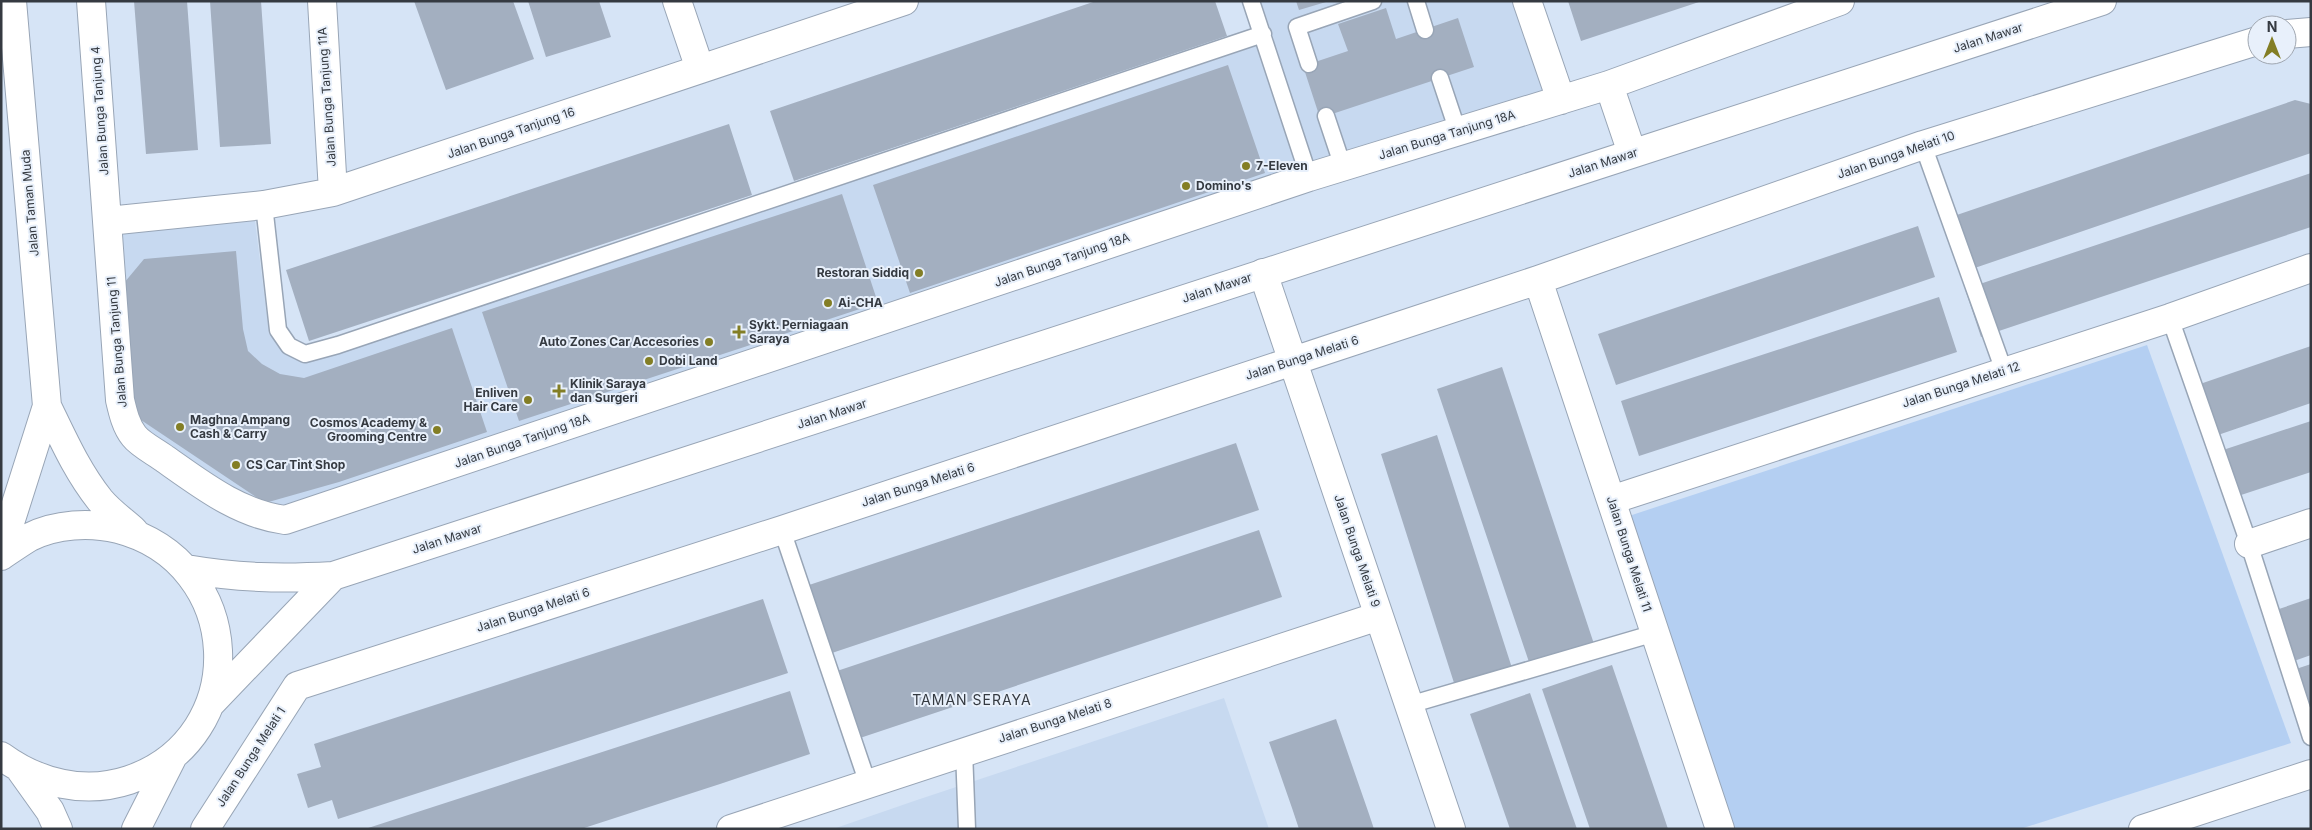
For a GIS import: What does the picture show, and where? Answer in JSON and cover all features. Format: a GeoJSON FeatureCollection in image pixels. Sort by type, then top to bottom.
{"type":"FeatureCollection","features":[{"type":"Feature","properties":{"kind":"street","name":"Jalan Taman Muda"},"geometry":{"type":"LineString","coordinates":[[12,1],[48,406],[68,451],[83,476],[102,502],[137,534]]}},
{"type":"Feature","properties":{"kind":"street","name":"Jalan Bunga Tanjung 4"},"geometry":{"type":"LineString","coordinates":[[91,1],[108,221]]}},
{"type":"Feature","properties":{"kind":"street","name":"Jalan Bunga Tanjung 11A"},"geometry":{"type":"LineString","coordinates":[[322,1],[333,192]]}},
{"type":"Feature","properties":{"kind":"street"},"geometry":{"type":"LineString","coordinates":[[677,1],[700,69]]}},
{"type":"Feature","properties":{"kind":"street","name":"Jalan Bunga Tanjung 16"},"geometry":{"type":"LineString","coordinates":[[108,221],[264,205],[333,192],[904,1]]}},
{"type":"Feature","properties":{"kind":"street"},"geometry":{"type":"LineString","coordinates":[[1526,1],[1560,100]]}},
{"type":"Feature","properties":{"kind":"street","name":"Jalan Bunga Tanjung 18A"},"geometry":{"type":"LineString","coordinates":[[284,520],[1309,177],[1609,85],[1840,1]]}},
{"type":"Feature","properties":{"kind":"street","name":"Jalan Mawar"},"geometry":{"type":"LineString","coordinates":[[186,569],[221,575],[274,579],[333,576],[2102,1]]}},
{"type":"Feature","properties":{"kind":"street"},"geometry":{"type":"LineString","coordinates":[[2297,33],[2311,32]]}},
{"type":"Feature","properties":{"kind":"street","name":"Jalan Bunga Melati 10"},"geometry":{"type":"LineString","coordinates":[[1538,280],[1923,145],[2247,44]]}},
{"type":"Feature","properties":{"kind":"street"},"geometry":{"type":"LineString","coordinates":[[1609,85],[1632,153]]}},
{"type":"Feature","properties":{"kind":"street","name":"Jalan Bunga Tanjung 11"},"geometry":{"type":"LineString","coordinates":[[108,221],[120,400],[126,420],[135,438],[209,489],[241,508],[263,518],[284,520]]}},
{"type":"Feature","properties":{"kind":"street","name":"Jalan Bunga Melati 12"},"geometry":{"type":"LineString","coordinates":[[1611,500],[2170,318],[2311,268]]}},
{"type":"Feature","properties":{"kind":"street","name":"Jalan Bunga Melati 9"},"geometry":{"type":"LineString","coordinates":[[1263,273],[1451,829]]}},
{"type":"Feature","properties":{"kind":"street","name":"Jalan Bunga Melati 6"},"geometry":{"type":"LineString","coordinates":[[297,686],[782,530],[1538,280]]}},
{"type":"Feature","properties":{"kind":"street","name":"Jalan Bunga Melati 11"},"geometry":{"type":"LineString","coordinates":[[1538,280],[1720,829]]}},
{"type":"Feature","properties":{"kind":"street","name":"Jalan Taman Muda"},"geometry":{"type":"LineString","coordinates":[[1,551],[48,406]]}},
{"type":"Feature","properties":{"kind":"street"},"geometry":{"type":"LineString","coordinates":[[2249,544],[2311,523]]}},
{"type":"Feature","properties":{"kind":"street"},"geometry":{"type":"LineString","coordinates":[[1,556],[30,537],[65,526],[102,525],[137,534],[163,548],[186,569],[203,593],[214,619],[219,648],[218,677],[210,705],[195,732],[174,754],[147,773],[116,784],[83,787],[50,782],[10,762]]}},
{"type":"Feature","properties":{"kind":"street","name":"Jalan Mawar"},"geometry":{"type":"LineString","coordinates":[[210,705],[333,576]]}},
{"type":"Feature","properties":{"kind":"street","name":"Jalan Bunga Melati 8"},"geometry":{"type":"LineString","coordinates":[[731,829],[1379,616]]}},
{"type":"Feature","properties":{"kind":"street","name":"Jalan Bunga Melati 1"},"geometry":{"type":"LineString","coordinates":[[205,829],[297,686]]}},
{"type":"Feature","properties":{"kind":"street"},"geometry":{"type":"LineString","coordinates":[[136,829],[174,754]]}},
{"type":"Feature","properties":{"kind":"street"},"geometry":{"type":"LineString","coordinates":[[10,762],[50,811],[58,829]]}},
{"type":"Feature","properties":{"kind":"street"},"geometry":{"type":"LineString","coordinates":[[2143,829],[2311,774]]}},
{"type":"Feature","properties":{"kind":"lane"},"geometry":{"type":"LineString","coordinates":[[1251,1],[1309,177]]}},
{"type":"Feature","properties":{"kind":"lane"},"geometry":{"type":"LineString","coordinates":[[1309,64],[1297,27],[1373,1]]}},
{"type":"Feature","properties":{"kind":"lane"},"geometry":{"type":"LineString","coordinates":[[1416,1],[1425,30]]}},
{"type":"Feature","properties":{"kind":"lane"},"geometry":{"type":"LineString","coordinates":[[264,205],[278,330],[289,346],[305,354],[338,345],[1263,34]]}},
{"type":"Feature","properties":{"kind":"lane"},"geometry":{"type":"LineString","coordinates":[[1440,78],[1458,132]]}},
{"type":"Feature","properties":{"kind":"lane"},"geometry":{"type":"LineString","coordinates":[[1326,116],[1343,167]]}},
{"type":"Feature","properties":{"kind":"lane"},"geometry":{"type":"LineString","coordinates":[[1923,145],[2004,371]]}},
{"type":"Feature","properties":{"kind":"lane"},"geometry":{"type":"LineString","coordinates":[[2170,318],[2249,544],[2311,737]]}},
{"type":"Feature","properties":{"kind":"lane"},"geometry":{"type":"LineString","coordinates":[[782,530],[868,784]]}},
{"type":"Feature","properties":{"kind":"lane"},"geometry":{"type":"LineString","coordinates":[[1409,705],[1655,634]]}},
{"type":"Feature","properties":{"kind":"lane"},"geometry":{"type":"LineString","coordinates":[[964,751],[966,829]]}},
{"type":"Feature","properties":{"kind":"shaded area"},"geometry":{"type":"Polygon","coordinates":[[[1261,1],[1513,1],[1545,90],[1114,230],[289,507],[271,507],[236,492],[200,469],[138,423],[122,232],[255,221],[269,333],[282,351],[301,362],[343,352],[1274,40],[1261,1]]]}},
{"type":"Feature","properties":{"kind":"shaded area"},"geometry":{"type":"Polygon","coordinates":[[[2147,345],[2291,743],[2020,829],[1725,829],[1629,516],[2147,345]]]}},
{"type":"Feature","properties":{"kind":"shaded area"},"geometry":{"type":"Polygon","coordinates":[[[1224,698],[1269,829],[833,829],[917,800],[1224,698]]]}},
{"type":"Feature","properties":{"kind":"building"},"geometry":{"type":"Polygon","coordinates":[[[134,1],[187,1],[198,150],[146,154],[134,1]]]}},
{"type":"Feature","properties":{"kind":"building"},"geometry":{"type":"Polygon","coordinates":[[[210,1],[261,1],[271,144],[220,147],[210,1]]]}},
{"type":"Feature","properties":{"kind":"building"},"geometry":{"type":"Polygon","coordinates":[[[414,1],[513,1],[534,59],[446,90],[414,1]]]}},
{"type":"Feature","properties":{"kind":"building"},"geometry":{"type":"Polygon","coordinates":[[[528,1],[599,1],[611,37],[546,57],[528,1]]]}},
{"type":"Feature","properties":{"kind":"building"},"geometry":{"type":"Polygon","coordinates":[[[1096,1],[1215,1],[1227,36],[794,181],[770,111],[1096,1]]]}},
{"type":"Feature","properties":{"kind":"building"},"geometry":{"type":"Polygon","coordinates":[[[1296,1],[1326,1],[1326,2],[1299,10],[1296,1]]]}},
{"type":"Feature","properties":{"kind":"building"},"geometry":{"type":"Polygon","coordinates":[[[1568,1],[1699,1],[1699,2],[1581,41],[1568,1]]]}},
{"type":"Feature","properties":{"kind":"building"},"geometry":{"type":"Polygon","coordinates":[[[1386,8],[1396,39],[1458,18],[1474,67],[1320,118],[1303,66],[1348,51],[1338,24],[1386,8]]]}},
{"type":"Feature","properties":{"kind":"building"},"geometry":{"type":"Polygon","coordinates":[[[1228,65],[1265,173],[910,293],[873,185],[1228,65]]]}},
{"type":"Feature","properties":{"kind":"building"},"geometry":{"type":"Polygon","coordinates":[[[2295,100],[2311,104],[2311,153],[1963,272],[1945,219],[2295,100]]]}},
{"type":"Feature","properties":{"kind":"building"},"geometry":{"type":"Polygon","coordinates":[[[729,124],[752,195],[309,341],[286,270],[729,124]]]}},
{"type":"Feature","properties":{"kind":"building"},"geometry":{"type":"Polygon","coordinates":[[[2311,173],[2311,227],[1981,337],[1965,289],[2311,173]]]}},
{"type":"Feature","properties":{"kind":"building"},"geometry":{"type":"Polygon","coordinates":[[[842,194],[878,303],[519,421],[482,312],[842,194]]]}},
{"type":"Feature","properties":{"kind":"building"},"geometry":{"type":"Polygon","coordinates":[[[1918,226],[1935,277],[1616,385],[1598,334],[1918,226]]]}},
{"type":"Feature","properties":{"kind":"building"},"geometry":{"type":"Polygon","coordinates":[[[236,251],[243,329],[248,351],[262,364],[280,374],[304,378],[452,328],[487,432],[339,482],[265,503],[135,416],[124,283],[144,259],[236,251]]]}},
{"type":"Feature","properties":{"kind":"building"},"geometry":{"type":"Polygon","coordinates":[[[1939,297],[1957,352],[1639,456],[1621,401],[1939,297]]]}},
{"type":"Feature","properties":{"kind":"building"},"geometry":{"type":"Polygon","coordinates":[[[2311,346],[2311,403],[2218,435],[2200,384],[2311,346]]]}},
{"type":"Feature","properties":{"kind":"building"},"geometry":{"type":"Polygon","coordinates":[[[1502,367],[1594,644],[1530,665],[1437,389],[1502,367]]]}},
{"type":"Feature","properties":{"kind":"building"},"geometry":{"type":"Polygon","coordinates":[[[2311,421],[2311,472],[2238,496],[2223,450],[2311,421]]]}},
{"type":"Feature","properties":{"kind":"building"},"geometry":{"type":"Polygon","coordinates":[[[1437,435],[1512,668],[1455,686],[1381,454],[1437,435]]]}},
{"type":"Feature","properties":{"kind":"building"},"geometry":{"type":"Polygon","coordinates":[[[1236,443],[1259,510],[820,657],[797,589],[1236,443]]]}},
{"type":"Feature","properties":{"kind":"building"},"geometry":{"type":"Polygon","coordinates":[[[1259,530],[1282,597],[851,741],[828,674],[1259,530]]]}},
{"type":"Feature","properties":{"kind":"building"},"geometry":{"type":"Polygon","coordinates":[[[2311,598],[2311,655],[2294,661],[2276,610],[2311,598]]]}},
{"type":"Feature","properties":{"kind":"building"},"geometry":{"type":"Polygon","coordinates":[[[763,599],[788,673],[338,819],[332,800],[308,808],[297,774],[321,767],[314,744],[763,599]]]}},
{"type":"Feature","properties":{"kind":"building"},"geometry":{"type":"Polygon","coordinates":[[[2311,664],[2311,711],[2296,669],[2311,664]]]}},
{"type":"Feature","properties":{"kind":"building"},"geometry":{"type":"Polygon","coordinates":[[[1612,665],[1668,829],[1590,829],[1542,689],[1612,665]]]}},
{"type":"Feature","properties":{"kind":"building"},"geometry":{"type":"Polygon","coordinates":[[[790,691],[810,754],[720,784],[581,829],[365,829],[790,691]]]}},
{"type":"Feature","properties":{"kind":"building"},"geometry":{"type":"Polygon","coordinates":[[[1530,693],[1577,829],[1510,829],[1470,714],[1530,693]]]}},
{"type":"Feature","properties":{"kind":"building"},"geometry":{"type":"Polygon","coordinates":[[[1336,719],[1374,829],[1299,829],[1269,742],[1336,719]]]}},
{"type":"Feature","properties":{"kind":"place","name":"7-Eleven"},"geometry":{"type":"Point","coordinates":[1246,166]}},
{"type":"Feature","properties":{"kind":"place","name":"Domino's"},"geometry":{"type":"Point","coordinates":[1186,186]}},
{"type":"Feature","properties":{"kind":"place","name":"Restoran Siddiq"},"geometry":{"type":"Point","coordinates":[919,273]}},
{"type":"Feature","properties":{"kind":"place","name":"Ai-CHA"},"geometry":{"type":"Point","coordinates":[828,303]}},
{"type":"Feature","properties":{"kind":"place","name":"Sykt. Perniagaan Saraya"},"geometry":{"type":"Point","coordinates":[739,332]}},
{"type":"Feature","properties":{"kind":"place","name":"Auto Zones Car Accesories"},"geometry":{"type":"Point","coordinates":[709,342]}},
{"type":"Feature","properties":{"kind":"place","name":"Dobi Land"},"geometry":{"type":"Point","coordinates":[649,361]}},
{"type":"Feature","properties":{"kind":"place","name":"Klinik Saraya dan Surgeri"},"geometry":{"type":"Point","coordinates":[559,391]}},
{"type":"Feature","properties":{"kind":"place","name":"Enliven Hair Care"},"geometry":{"type":"Point","coordinates":[528,400]}},
{"type":"Feature","properties":{"kind":"place","name":"Maghna Ampang Cash & Carry"},"geometry":{"type":"Point","coordinates":[180,427]}},
{"type":"Feature","properties":{"kind":"place","name":"Cosmos Academy & Grooming Centre"},"geometry":{"type":"Point","coordinates":[437,430]}},
{"type":"Feature","properties":{"kind":"place","name":"CS Car Tint Shop"},"geometry":{"type":"Point","coordinates":[236,465]}},
{"type":"Feature","properties":{"kind":"district","name":"TAMAN SERAYA"},"geometry":{"type":"Point","coordinates":[972,700]}}]}
